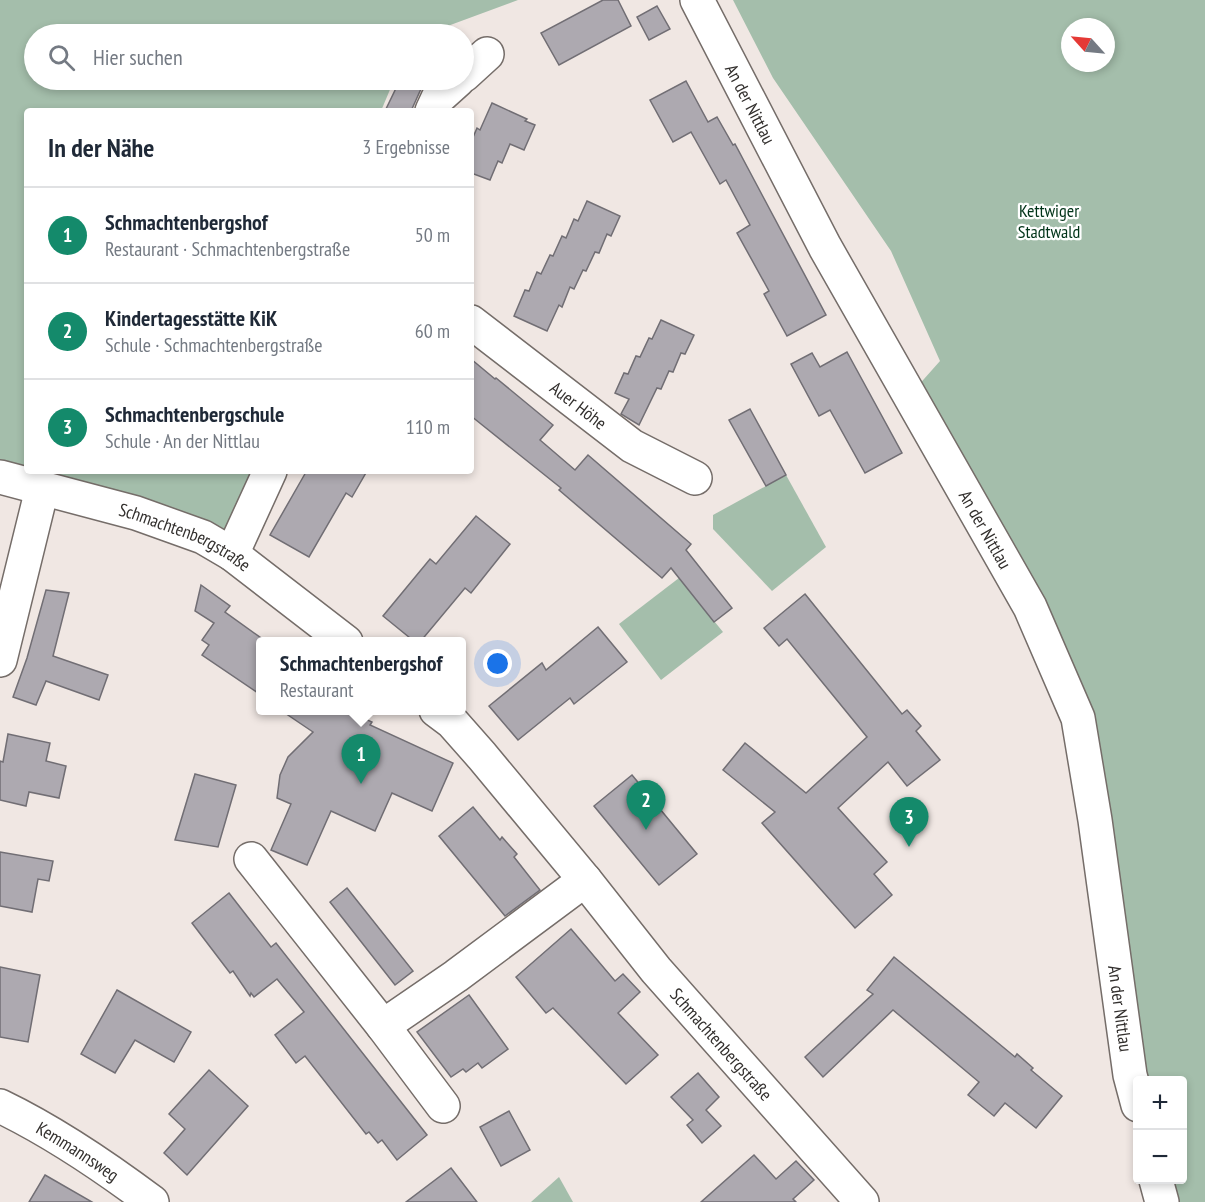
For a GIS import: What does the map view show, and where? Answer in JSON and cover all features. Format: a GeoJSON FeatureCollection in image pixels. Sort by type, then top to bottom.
{"type":"FeatureCollection","features":[{"type":"Feature","properties":{"kind":"street","name":"An der Nittlau"},"geometry":{"type":"LineString","coordinates":[[697,0],[825,248],[1030,607],[1078,718],[1095,820],[1133,1088]]}},
{"type":"Feature","properties":{"kind":"street"},"geometry":{"type":"LineString","coordinates":[[433,108],[438,98],[447,90]]}},
{"type":"Feature","properties":{"kind":"street","name":"Auer Höhe"},"geometry":{"type":"LineString","coordinates":[[474,324],[632,447],[695,478]]}},
{"type":"Feature","properties":{"kind":"street"},"geometry":{"type":"LineString","coordinates":[[232,554],[269,474]]}},
{"type":"Feature","properties":{"kind":"street","name":"Schmachtenbergstraße"},"geometry":{"type":"LineString","coordinates":[[0,477],[136,513],[202,537],[232,554],[340,637]]}},
{"type":"Feature","properties":{"kind":"street"},"geometry":{"type":"LineString","coordinates":[[0,660],[42,489]]}},
{"type":"Feature","properties":{"kind":"street","name":"Schmachtenbergstraße"},"geometry":{"type":"LineString","coordinates":[[442,715],[452,722],[702,1024],[862,1202]]}},
{"type":"Feature","properties":{"kind":"street"},"geometry":{"type":"LineString","coordinates":[[251,859],[443,1106]]}},
{"type":"Feature","properties":{"kind":"street"},"geometry":{"type":"LineString","coordinates":[[383,1026],[456,976],[585,880]]}},
{"type":"Feature","properties":{"kind":"street","name":"Kemmannsweg"},"geometry":{"type":"LineString","coordinates":[[0,1106],[27,1119],[108,1169],[152,1202]]}},
{"type":"Feature","properties":{"kind":"street"},"geometry":{"type":"LineString","coordinates":[[1157,1184],[1162,1202]]}},
{"type":"Feature","properties":{"kind":"green space"},"geometry":{"type":"Polygon","coordinates":[[[0,0],[518,0],[453,24],[24,24],[24,90],[390,90],[382,108],[24,108],[24,474],[259,474],[229,543],[0,469],[0,0]]]}},
{"type":"Feature","properties":{"kind":"green space","name":"Kettwiger Stadtwald"},"geometry":{"type":"Polygon","coordinates":[[[733,0],[1205,0],[1205,1202],[1171,1202],[1167,1184],[1187,1184],[1187,1076],[1141,1076],[1094,750],[916,388],[940,361],[891,251],[773,78],[733,0]]]}},
{"type":"Feature","properties":{"kind":"green space"},"geometry":{"type":"Polygon","coordinates":[[[786,475],[826,547],[772,591],[713,529],[713,515],[786,475]]]}},
{"type":"Feature","properties":{"kind":"green space"},"geometry":{"type":"Polygon","coordinates":[[[679,578],[723,632],[661,680],[619,624],[679,578]]]}},
{"type":"Feature","properties":{"kind":"green space"},"geometry":{"type":"Polygon","coordinates":[[[559,1177],[573,1202],[531,1202],[559,1177]]]}},
{"type":"Feature","properties":{"kind":"building"},"geometry":{"type":"Polygon","coordinates":[[[603,0],[618,0],[631,26],[559,65],[541,33],[603,0]]]}},
{"type":"Feature","properties":{"kind":"building"},"geometry":{"type":"Polygon","coordinates":[[[657,6],[670,29],[649,40],[637,17],[657,6]]]}},
{"type":"Feature","properties":{"kind":"building"},"geometry":{"type":"Polygon","coordinates":[[[686,81],[708,122],[717,117],[733,145],[735,144],[826,315],[787,336],[764,294],[769,291],[737,233],[750,225],[726,180],[720,184],[691,132],[673,142],[650,100],[686,81]]]}},
{"type":"Feature","properties":{"kind":"building"},"geometry":{"type":"Polygon","coordinates":[[[395,90],[420,90],[412,108],[386,108],[395,90]]]}},
{"type":"Feature","properties":{"kind":"building"},"geometry":{"type":"Polygon","coordinates":[[[492,103],[535,125],[524,150],[510,144],[502,163],[498,161],[490,180],[474,174],[474,135],[477,128],[480,130],[492,103]]]}},
{"type":"Feature","properties":{"kind":"building"},"geometry":{"type":"Polygon","coordinates":[[[587,201],[620,216],[611,236],[607,234],[599,253],[595,252],[574,289],[570,287],[562,307],[559,305],[547,331],[514,316],[525,290],[529,291],[537,272],[541,274],[562,236],[566,238],[574,219],[578,221],[587,201]]]}},
{"type":"Feature","properties":{"kind":"building"},"geometry":{"type":"Polygon","coordinates":[[[661,320],[694,335],[685,354],[681,353],[673,372],[669,371],[661,389],[657,388],[639,425],[621,414],[629,399],[615,393],[624,373],[628,374],[636,356],[640,357],[661,320]]]}},
{"type":"Feature","properties":{"kind":"building"},"geometry":{"type":"Polygon","coordinates":[[[847,352],[902,453],[865,473],[830,410],[819,416],[791,364],[812,353],[820,367],[847,352]]]}},
{"type":"Feature","properties":{"kind":"building"},"geometry":{"type":"Polygon","coordinates":[[[474,362],[553,425],[540,440],[575,470],[588,455],[691,544],[686,550],[732,608],[714,622],[671,568],[662,578],[559,490],[561,488],[474,418],[474,362]]]}},
{"type":"Feature","properties":{"kind":"building"},"geometry":{"type":"Polygon","coordinates":[[[750,409],[786,475],[766,486],[729,420],[750,409]]]}},
{"type":"Feature","properties":{"kind":"building"},"geometry":{"type":"Polygon","coordinates":[[[305,474],[365,474],[352,497],[346,493],[309,557],[270,535],[305,474]]]}},
{"type":"Feature","properties":{"kind":"building"},"geometry":{"type":"Polygon","coordinates":[[[476,516],[510,544],[471,593],[465,588],[424,637],[409,637],[383,616],[430,559],[436,564],[476,516]]]}},
{"type":"Feature","properties":{"kind":"building"},"geometry":{"type":"Polygon","coordinates":[[[201,585],[230,606],[225,612],[260,637],[256,637],[256,692],[202,655],[209,645],[202,640],[214,623],[195,611],[201,585]]]}},
{"type":"Feature","properties":{"kind":"building"},"geometry":{"type":"Polygon","coordinates":[[[46,590],[69,593],[53,656],[108,675],[99,700],[46,681],[36,705],[13,697],[27,658],[46,590]]]}},
{"type":"Feature","properties":{"kind":"building"},"geometry":{"type":"Polygon","coordinates":[[[805,594],[902,714],[907,710],[921,726],[916,731],[940,760],[907,786],[888,762],[838,808],[887,862],[874,874],[892,895],[855,928],[762,823],[775,812],[723,770],[745,743],[806,793],[867,737],[787,639],[779,646],[764,628],[805,594]]]}},
{"type":"Feature","properties":{"kind":"building"},"geometry":{"type":"Polygon","coordinates":[[[598,627],[627,662],[574,704],[570,698],[518,740],[489,706],[542,663],[546,670],[598,627]]]}},
{"type":"Feature","properties":{"kind":"building"},"geometry":{"type":"Polygon","coordinates":[[[288,715],[357,715],[372,722],[370,725],[453,763],[432,811],[392,793],[375,831],[331,811],[307,865],[271,850],[291,804],[277,798],[280,775],[288,757],[313,732],[288,715]]]}},
{"type":"Feature","properties":{"kind":"building"},"geometry":{"type":"Polygon","coordinates":[[[8,734],[50,743],[46,761],[66,766],[59,798],[29,792],[26,806],[0,800],[0,761],[3,762],[8,734]]]}},
{"type":"Feature","properties":{"kind":"building"},"geometry":{"type":"Polygon","coordinates":[[[195,774],[236,785],[218,847],[175,840],[195,774]]]}},
{"type":"Feature","properties":{"kind":"building"},"geometry":{"type":"Polygon","coordinates":[[[632,775],[697,854],[659,885],[594,806],[632,775]]]}},
{"type":"Feature","properties":{"kind":"building"},"geometry":{"type":"Polygon","coordinates":[[[473,807],[500,840],[502,837],[517,854],[514,857],[540,890],[505,916],[439,836],[473,807]]]}},
{"type":"Feature","properties":{"kind":"building"},"geometry":{"type":"Polygon","coordinates":[[[0,852],[53,861],[49,881],[38,879],[32,912],[0,906],[0,852]]]}},
{"type":"Feature","properties":{"kind":"building"},"geometry":{"type":"Polygon","coordinates":[[[347,888],[413,971],[395,985],[330,902],[347,888]]]}},
{"type":"Feature","properties":{"kind":"building"},"geometry":{"type":"Polygon","coordinates":[[[229,893],[271,947],[276,943],[427,1135],[397,1160],[382,1140],[378,1143],[369,1132],[366,1134],[305,1056],[296,1063],[275,1035],[304,1012],[277,979],[254,997],[251,993],[250,996],[233,971],[230,973],[192,923],[229,893]]]}},
{"type":"Feature","properties":{"kind":"building"},"geometry":{"type":"Polygon","coordinates":[[[571,929],[615,981],[623,974],[640,992],[618,1013],[658,1055],[626,1084],[553,1008],[546,1013],[516,977],[571,929]]]}},
{"type":"Feature","properties":{"kind":"building"},"geometry":{"type":"Polygon","coordinates":[[[894,957],[1015,1057],[1017,1054],[1033,1068],[1031,1070],[1062,1096],[1036,1128],[1005,1103],[994,1116],[968,1095],[979,1082],[893,1010],[823,1077],[805,1057],[873,994],[867,990],[894,957]]]}},
{"type":"Feature","properties":{"kind":"building"},"geometry":{"type":"Polygon","coordinates":[[[0,967],[40,975],[28,1042],[0,1037],[0,967]]]}},
{"type":"Feature","properties":{"kind":"building"},"geometry":{"type":"Polygon","coordinates":[[[117,990],[191,1032],[174,1062],[135,1040],[115,1073],[81,1054],[117,990]]]}},
{"type":"Feature","properties":{"kind":"building"},"geometry":{"type":"Polygon","coordinates":[[[469,995],[508,1049],[482,1068],[478,1063],[466,1072],[463,1069],[451,1077],[417,1032],[469,995]]]}},
{"type":"Feature","properties":{"kind":"building"},"geometry":{"type":"Polygon","coordinates":[[[209,1070],[248,1106],[187,1175],[164,1153],[185,1129],[169,1114],[209,1070]]]}},
{"type":"Feature","properties":{"kind":"building"},"geometry":{"type":"Polygon","coordinates":[[[698,1073],[719,1097],[706,1110],[721,1126],[702,1143],[687,1125],[693,1120],[671,1097],[698,1073]]]}},
{"type":"Feature","properties":{"kind":"building"},"geometry":{"type":"Polygon","coordinates":[[[509,1111],[530,1150],[501,1166],[480,1127],[509,1111]]]}},
{"type":"Feature","properties":{"kind":"building"},"geometry":{"type":"Polygon","coordinates":[[[754,1155],[776,1179],[796,1161],[814,1180],[793,1199],[796,1202],[701,1202],[754,1155]]]}},
{"type":"Feature","properties":{"kind":"building"},"geometry":{"type":"Polygon","coordinates":[[[451,1168],[477,1202],[406,1202],[451,1168]]]}},
{"type":"Feature","properties":{"kind":"building"},"geometry":{"type":"Polygon","coordinates":[[[45,1175],[92,1202],[29,1202],[45,1175]]]}},
{"type":"Feature","properties":{"kind":"place","name":"Schmachtenbergshof"},"geometry":{"type":"Point","coordinates":[361,784]}},
{"type":"Feature","properties":{"kind":"place","name":"Kindertagesstätte KiK"},"geometry":{"type":"Point","coordinates":[646,830]}},
{"type":"Feature","properties":{"kind":"place","name":"Schmachtenbergschule"},"geometry":{"type":"Point","coordinates":[909,847]}}]}
